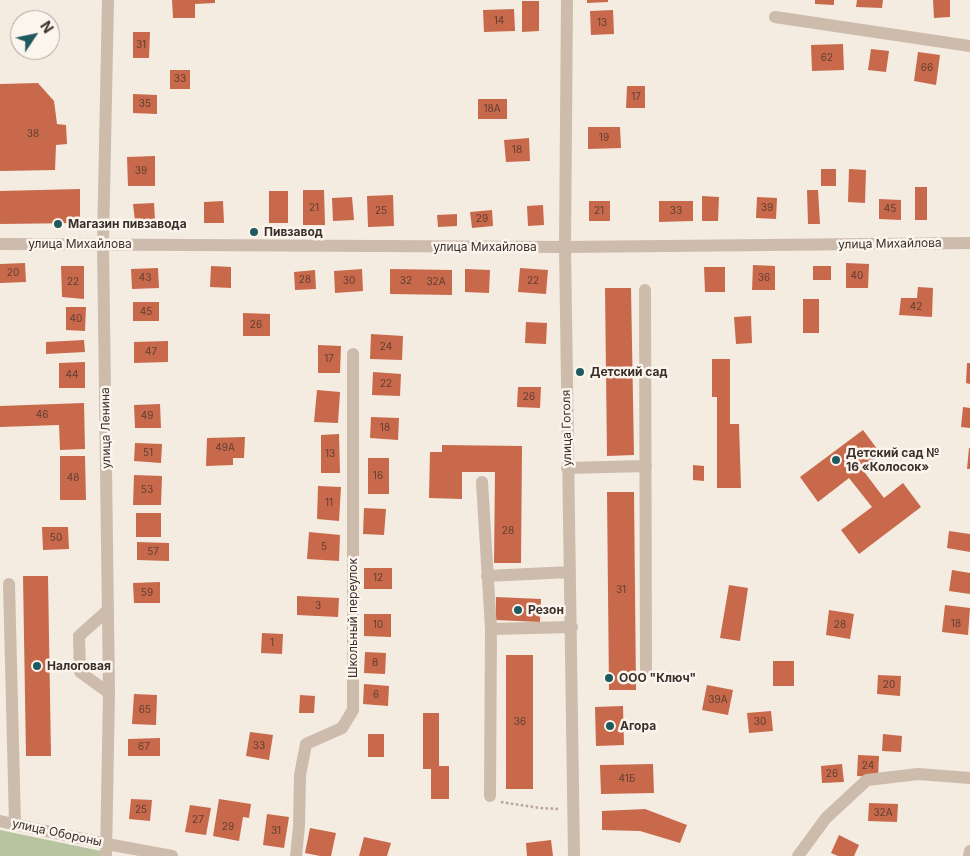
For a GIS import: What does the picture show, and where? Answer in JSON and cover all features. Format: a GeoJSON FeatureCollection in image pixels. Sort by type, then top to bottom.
{"type":"FeatureCollection","features":[{"type":"Feature","properties":{"kind":"street","name":"улица Ленина"},"geometry":{"type":"LineString","coordinates":[[106,850],[109,693],[104,244],[108,0]]}},
{"type":"Feature","properties":{"kind":"street","name":"улица Гоголя"},"geometry":{"type":"LineString","coordinates":[[567,0],[565,247],[574,856]]}},
{"type":"Feature","properties":{"kind":"street"},"geometry":{"type":"LineString","coordinates":[[776,17],[970,46]]}},
{"type":"Feature","properties":{"kind":"street","name":"улица Михайлова"},"geometry":{"type":"LineString","coordinates":[[0,244],[565,247],[970,244]]}},
{"type":"Feature","properties":{"kind":"street"},"geometry":{"type":"LineString","coordinates":[[645,290],[646,670]]}},
{"type":"Feature","properties":{"kind":"street","name":"Школьный переулок"},"geometry":{"type":"LineString","coordinates":[[296,856],[299,826],[300,775],[306,744],[342,728],[353,710],[354,354]]}},
{"type":"Feature","properties":{"kind":"street"},"geometry":{"type":"LineString","coordinates":[[567,468],[646,466]]}},
{"type":"Feature","properties":{"kind":"street"},"geometry":{"type":"LineString","coordinates":[[482,482],[491,629],[490,796]]}},
{"type":"Feature","properties":{"kind":"street"},"geometry":{"type":"LineString","coordinates":[[487,576],[570,572]]}},
{"type":"Feature","properties":{"kind":"street"},"geometry":{"type":"LineString","coordinates":[[9,584],[14,824]]}},
{"type":"Feature","properties":{"kind":"street"},"geometry":{"type":"LineString","coordinates":[[108,610],[79,636],[80,672],[109,693]]}},
{"type":"Feature","properties":{"kind":"street"},"geometry":{"type":"LineString","coordinates":[[491,629],[572,627]]}},
{"type":"Feature","properties":{"kind":"street"},"geometry":{"type":"LineString","coordinates":[[798,856],[826,818],[867,780],[918,774],[970,778]]}},
{"type":"Feature","properties":{"kind":"street","name":"улица Обороны"},"geometry":{"type":"LineString","coordinates":[[0,821],[106,850],[172,856]]}},
{"type":"Feature","properties":{"kind":"street"},"geometry":{"type":"LineString","coordinates":[[970,851],[970,856]]}},
{"type":"Feature","properties":{"kind":"path"},"geometry":{"type":"LineString","coordinates":[[490,796],[506,803],[540,808],[574,809]]}},
{"type":"Feature","properties":{"kind":"green space"},"geometry":{"type":"Polygon","coordinates":[[[0,830],[101,851],[101,856],[0,856],[0,830]]]}},
{"type":"Feature","properties":{"kind":"building"},"geometry":{"type":"Polygon","coordinates":[[[172,0],[215,0],[215,3],[195,4],[195,18],[173,18],[172,0]]]}},
{"type":"Feature","properties":{"kind":"building"},"geometry":{"type":"Polygon","coordinates":[[[587,0],[608,0],[608,2],[587,3],[587,0]]]}},
{"type":"Feature","properties":{"kind":"building"},"geometry":{"type":"Polygon","coordinates":[[[815,0],[834,0],[834,5],[815,4],[815,0]]]}},
{"type":"Feature","properties":{"kind":"building"},"geometry":{"type":"Polygon","coordinates":[[[857,0],[883,0],[882,8],[856,7],[857,0]]]}},
{"type":"Feature","properties":{"kind":"building"},"geometry":{"type":"Polygon","coordinates":[[[933,0],[950,0],[950,17],[934,18],[933,0]]]}},
{"type":"Feature","properties":{"kind":"building"},"geometry":{"type":"Polygon","coordinates":[[[522,1],[539,1],[539,31],[522,32],[522,1]]]}},
{"type":"Feature","properties":{"kind":"building"},"geometry":{"type":"Polygon","coordinates":[[[514,9],[515,31],[484,32],[483,10],[514,9]]]}},
{"type":"Feature","properties":{"kind":"building"},"geometry":{"type":"Polygon","coordinates":[[[613,10],[614,34],[591,35],[590,11],[613,10]]]}},
{"type":"Feature","properties":{"kind":"building"},"geometry":{"type":"Polygon","coordinates":[[[133,32],[150,32],[149,58],[133,58],[133,32]]]}},
{"type":"Feature","properties":{"kind":"building"},"geometry":{"type":"Polygon","coordinates":[[[843,44],[844,70],[812,71],[811,45],[843,44]]]}},
{"type":"Feature","properties":{"kind":"building"},"geometry":{"type":"Polygon","coordinates":[[[871,49],[889,51],[886,72],[868,70],[871,49]]]}},
{"type":"Feature","properties":{"kind":"building"},"geometry":{"type":"Polygon","coordinates":[[[918,52],[940,55],[936,85],[914,81],[918,52]]]}},
{"type":"Feature","properties":{"kind":"building"},"geometry":{"type":"Polygon","coordinates":[[[170,70],[190,70],[190,89],[170,89],[170,70]]]}},
{"type":"Feature","properties":{"kind":"building"},"geometry":{"type":"Polygon","coordinates":[[[38,83],[54,101],[57,124],[66,125],[67,144],[56,145],[55,170],[0,171],[0,84],[38,83]]]}},
{"type":"Feature","properties":{"kind":"building"},"geometry":{"type":"Polygon","coordinates":[[[627,86],[645,86],[645,108],[626,108],[627,86]]]}},
{"type":"Feature","properties":{"kind":"building"},"geometry":{"type":"Polygon","coordinates":[[[133,94],[157,95],[157,114],[133,113],[133,94]]]}},
{"type":"Feature","properties":{"kind":"building"},"geometry":{"type":"Polygon","coordinates":[[[478,99],[507,99],[507,119],[478,119],[478,99]]]}},
{"type":"Feature","properties":{"kind":"building"},"geometry":{"type":"Polygon","coordinates":[[[588,127],[620,127],[621,148],[588,149],[588,127]]]}},
{"type":"Feature","properties":{"kind":"building"},"geometry":{"type":"Polygon","coordinates":[[[529,138],[530,161],[506,162],[504,140],[529,138]]]}},
{"type":"Feature","properties":{"kind":"building"},"geometry":{"type":"Polygon","coordinates":[[[155,156],[155,186],[128,186],[127,157],[155,156]]]}},
{"type":"Feature","properties":{"kind":"building"},"geometry":{"type":"Polygon","coordinates":[[[821,169],[836,169],[836,186],[821,186],[821,169]]]}},
{"type":"Feature","properties":{"kind":"building"},"geometry":{"type":"Polygon","coordinates":[[[849,169],[866,170],[865,203],[848,202],[849,169]]]}},
{"type":"Feature","properties":{"kind":"building"},"geometry":{"type":"Polygon","coordinates":[[[915,187],[927,187],[927,220],[915,220],[915,187]]]}},
{"type":"Feature","properties":{"kind":"building"},"geometry":{"type":"Polygon","coordinates":[[[80,189],[80,223],[0,224],[0,191],[80,189]]]}},
{"type":"Feature","properties":{"kind":"building"},"geometry":{"type":"Polygon","coordinates":[[[303,190],[324,190],[325,225],[303,225],[303,190]]]}},
{"type":"Feature","properties":{"kind":"building"},"geometry":{"type":"Polygon","coordinates":[[[807,190],[818,190],[820,224],[808,224],[807,190]]]}},
{"type":"Feature","properties":{"kind":"building"},"geometry":{"type":"Polygon","coordinates":[[[269,191],[288,191],[288,223],[269,223],[269,191]]]}},
{"type":"Feature","properties":{"kind":"building"},"geometry":{"type":"Polygon","coordinates":[[[393,195],[394,226],[368,227],[367,196],[393,195]]]}},
{"type":"Feature","properties":{"kind":"building"},"geometry":{"type":"Polygon","coordinates":[[[702,196],[719,197],[718,221],[702,221],[702,196]]]}},
{"type":"Feature","properties":{"kind":"building"},"geometry":{"type":"Polygon","coordinates":[[[352,197],[354,220],[333,221],[332,198],[352,197]]]}},
{"type":"Feature","properties":{"kind":"building"},"geometry":{"type":"Polygon","coordinates":[[[757,197],[777,198],[776,219],[756,218],[757,197]]]}},
{"type":"Feature","properties":{"kind":"building"},"geometry":{"type":"Polygon","coordinates":[[[879,199],[901,200],[901,220],[879,219],[879,199]]]}},
{"type":"Feature","properties":{"kind":"building"},"geometry":{"type":"Polygon","coordinates":[[[223,201],[224,223],[204,223],[204,202],[223,201]]]}},
{"type":"Feature","properties":{"kind":"building"},"geometry":{"type":"Polygon","coordinates":[[[589,201],[610,201],[610,221],[589,221],[589,201]]]}},
{"type":"Feature","properties":{"kind":"building"},"geometry":{"type":"Polygon","coordinates":[[[659,201],[693,201],[693,221],[659,222],[659,201]]]}},
{"type":"Feature","properties":{"kind":"building"},"geometry":{"type":"Polygon","coordinates":[[[154,203],[155,220],[135,221],[133,204],[154,203]]]}},
{"type":"Feature","properties":{"kind":"building"},"geometry":{"type":"Polygon","coordinates":[[[543,205],[544,225],[528,226],[527,206],[543,205]]]}},
{"type":"Feature","properties":{"kind":"building"},"geometry":{"type":"Polygon","coordinates":[[[492,210],[493,226],[472,228],[470,212],[492,210]]]}},
{"type":"Feature","properties":{"kind":"building"},"geometry":{"type":"Polygon","coordinates":[[[457,214],[457,226],[438,227],[437,215],[457,214]]]}},
{"type":"Feature","properties":{"kind":"building"},"geometry":{"type":"Polygon","coordinates":[[[25,263],[26,282],[0,283],[0,264],[25,263]]]}},
{"type":"Feature","properties":{"kind":"building"},"geometry":{"type":"Polygon","coordinates":[[[846,263],[869,264],[868,288],[846,288],[846,263]]]}},
{"type":"Feature","properties":{"kind":"building"},"geometry":{"type":"Polygon","coordinates":[[[753,265],[775,266],[775,290],[752,290],[753,265]]]}},
{"type":"Feature","properties":{"kind":"building"},"geometry":{"type":"Polygon","coordinates":[[[61,266],[84,266],[84,299],[62,297],[61,266]]]}},
{"type":"Feature","properties":{"kind":"building"},"geometry":{"type":"Polygon","coordinates":[[[211,266],[231,267],[231,288],[210,287],[211,266]]]}},
{"type":"Feature","properties":{"kind":"building"},"geometry":{"type":"Polygon","coordinates":[[[813,266],[831,266],[831,280],[813,280],[813,266]]]}},
{"type":"Feature","properties":{"kind":"building"},"geometry":{"type":"Polygon","coordinates":[[[704,267],[725,267],[725,292],[705,292],[704,267]]]}},
{"type":"Feature","properties":{"kind":"building"},"geometry":{"type":"Polygon","coordinates":[[[158,268],[159,288],[132,289],[131,269],[158,268]]]}},
{"type":"Feature","properties":{"kind":"building"},"geometry":{"type":"Polygon","coordinates":[[[520,268],[548,270],[546,294],[518,292],[520,268]]]}},
{"type":"Feature","properties":{"kind":"building"},"geometry":{"type":"Polygon","coordinates":[[[362,269],[363,291],[335,293],[334,271],[362,269]]]}},
{"type":"Feature","properties":{"kind":"building"},"geometry":{"type":"Polygon","coordinates":[[[390,269],[452,270],[452,295],[390,294],[390,269]]]}},
{"type":"Feature","properties":{"kind":"building"},"geometry":{"type":"Polygon","coordinates":[[[465,269],[490,270],[489,293],[465,292],[465,269]]]}},
{"type":"Feature","properties":{"kind":"building"},"geometry":{"type":"Polygon","coordinates":[[[315,270],[316,289],[295,290],[294,272],[315,270]]]}},
{"type":"Feature","properties":{"kind":"building"},"geometry":{"type":"Polygon","coordinates":[[[918,287],[933,288],[932,317],[899,315],[901,298],[917,298],[918,287]]]}},
{"type":"Feature","properties":{"kind":"building"},"geometry":{"type":"Polygon","coordinates":[[[605,288],[631,288],[634,455],[607,456],[605,288]]]}},
{"type":"Feature","properties":{"kind":"building"},"geometry":{"type":"Polygon","coordinates":[[[803,299],[819,299],[819,333],[803,333],[803,299]]]}},
{"type":"Feature","properties":{"kind":"building"},"geometry":{"type":"Polygon","coordinates":[[[133,302],[159,302],[159,321],[133,321],[133,302]]]}},
{"type":"Feature","properties":{"kind":"building"},"geometry":{"type":"Polygon","coordinates":[[[66,307],[86,307],[85,331],[66,330],[66,307]]]}},
{"type":"Feature","properties":{"kind":"building"},"geometry":{"type":"Polygon","coordinates":[[[243,313],[270,314],[270,336],[243,336],[243,313]]]}},
{"type":"Feature","properties":{"kind":"building"},"geometry":{"type":"Polygon","coordinates":[[[751,316],[752,343],[736,344],[734,317],[751,316]]]}},
{"type":"Feature","properties":{"kind":"building"},"geometry":{"type":"Polygon","coordinates":[[[526,322],[547,323],[546,344],[525,343],[526,322]]]}},
{"type":"Feature","properties":{"kind":"building"},"geometry":{"type":"Polygon","coordinates":[[[371,334],[403,336],[402,360],[370,359],[371,334]]]}},
{"type":"Feature","properties":{"kind":"building"},"geometry":{"type":"Polygon","coordinates":[[[84,340],[85,352],[46,354],[46,342],[84,340]]]}},
{"type":"Feature","properties":{"kind":"building"},"geometry":{"type":"Polygon","coordinates":[[[168,341],[168,362],[134,363],[134,342],[168,341]]]}},
{"type":"Feature","properties":{"kind":"building"},"geometry":{"type":"Polygon","coordinates":[[[318,345],[341,346],[340,373],[318,373],[318,345]]]}},
{"type":"Feature","properties":{"kind":"building"},"geometry":{"type":"Polygon","coordinates":[[[712,359],[730,359],[730,424],[739,424],[741,488],[717,488],[717,397],[712,397],[712,359]]]}},
{"type":"Feature","properties":{"kind":"building"},"geometry":{"type":"Polygon","coordinates":[[[85,362],[85,388],[59,388],[59,363],[85,362]]]}},
{"type":"Feature","properties":{"kind":"building"},"geometry":{"type":"Polygon","coordinates":[[[967,363],[970,363],[970,384],[966,383],[967,363]]]}},
{"type":"Feature","properties":{"kind":"building"},"geometry":{"type":"Polygon","coordinates":[[[373,372],[401,374],[400,396],[372,395],[373,372]]]}},
{"type":"Feature","properties":{"kind":"building"},"geometry":{"type":"Polygon","coordinates":[[[518,387],[541,387],[540,408],[517,407],[518,387]]]}},
{"type":"Feature","properties":{"kind":"building"},"geometry":{"type":"Polygon","coordinates":[[[317,390],[340,392],[338,423],[314,422],[317,390]]]}},
{"type":"Feature","properties":{"kind":"building"},"geometry":{"type":"Polygon","coordinates":[[[84,403],[85,449],[60,450],[59,425],[0,427],[0,406],[84,403]]]}},
{"type":"Feature","properties":{"kind":"building"},"geometry":{"type":"Polygon","coordinates":[[[160,404],[161,428],[135,428],[134,405],[160,404]]]}},
{"type":"Feature","properties":{"kind":"building"},"geometry":{"type":"Polygon","coordinates":[[[963,407],[970,408],[970,428],[961,427],[963,407]]]}},
{"type":"Feature","properties":{"kind":"building"},"geometry":{"type":"Polygon","coordinates":[[[371,417],[399,418],[398,440],[370,438],[371,417]]]}},
{"type":"Feature","properties":{"kind":"building"},"geometry":{"type":"Polygon","coordinates":[[[863,430],[881,454],[862,469],[884,498],[903,483],[921,507],[859,554],[841,530],[872,507],[849,478],[818,502],[800,477],[863,430]]]}},
{"type":"Feature","properties":{"kind":"building"},"geometry":{"type":"Polygon","coordinates":[[[339,434],[340,473],[321,473],[321,435],[339,434]]]}},
{"type":"Feature","properties":{"kind":"building"},"geometry":{"type":"Polygon","coordinates":[[[245,437],[244,458],[233,458],[233,465],[206,466],[207,438],[245,437]]]}},
{"type":"Feature","properties":{"kind":"building"},"geometry":{"type":"Polygon","coordinates":[[[135,443],[162,444],[161,463],[134,461],[135,443]]]}},
{"type":"Feature","properties":{"kind":"building"},"geometry":{"type":"Polygon","coordinates":[[[442,445],[522,446],[521,563],[494,563],[495,472],[462,472],[462,499],[429,498],[430,452],[442,452],[442,445]]]}},
{"type":"Feature","properties":{"kind":"building"},"geometry":{"type":"Polygon","coordinates":[[[969,448],[970,469],[967,469],[969,448]]]}},
{"type":"Feature","properties":{"kind":"building"},"geometry":{"type":"Polygon","coordinates":[[[60,456],[85,456],[86,500],[60,500],[60,456]]]}},
{"type":"Feature","properties":{"kind":"building"},"geometry":{"type":"Polygon","coordinates":[[[368,458],[389,458],[389,494],[368,494],[368,458]]]}},
{"type":"Feature","properties":{"kind":"building"},"geometry":{"type":"Polygon","coordinates":[[[693,465],[704,466],[704,481],[693,480],[693,465]]]}},
{"type":"Feature","properties":{"kind":"building"},"geometry":{"type":"Polygon","coordinates":[[[134,475],[162,476],[161,505],[133,505],[134,475]]]}},
{"type":"Feature","properties":{"kind":"building"},"geometry":{"type":"Polygon","coordinates":[[[318,486],[341,487],[339,521],[317,519],[318,486]]]}},
{"type":"Feature","properties":{"kind":"building"},"geometry":{"type":"Polygon","coordinates":[[[607,492],[634,492],[636,690],[609,690],[607,492]]]}},
{"type":"Feature","properties":{"kind":"building"},"geometry":{"type":"Polygon","coordinates":[[[364,508],[386,509],[384,535],[363,534],[364,508]]]}},
{"type":"Feature","properties":{"kind":"building"},"geometry":{"type":"Polygon","coordinates":[[[136,513],[161,513],[161,537],[136,537],[136,513]]]}},
{"type":"Feature","properties":{"kind":"building"},"geometry":{"type":"Polygon","coordinates":[[[42,527],[68,527],[69,549],[43,550],[42,527]]]}},
{"type":"Feature","properties":{"kind":"building"},"geometry":{"type":"Polygon","coordinates":[[[949,531],[970,534],[970,552],[947,548],[949,531]]]}},
{"type":"Feature","properties":{"kind":"building"},"geometry":{"type":"Polygon","coordinates":[[[309,532],[340,535],[339,561],[307,559],[309,532]]]}},
{"type":"Feature","properties":{"kind":"building"},"geometry":{"type":"Polygon","coordinates":[[[137,542],[169,543],[169,561],[137,560],[137,542]]]}},
{"type":"Feature","properties":{"kind":"building"},"geometry":{"type":"Polygon","coordinates":[[[364,568],[392,568],[392,589],[364,589],[364,568]]]}},
{"type":"Feature","properties":{"kind":"building"},"geometry":{"type":"Polygon","coordinates":[[[952,570],[970,573],[970,594],[949,591],[952,570]]]}},
{"type":"Feature","properties":{"kind":"building","name":"Налоговая"},"geometry":{"type":"Polygon","coordinates":[[[23,576],[48,576],[51,756],[26,756],[23,576]]]}},
{"type":"Feature","properties":{"kind":"building"},"geometry":{"type":"Polygon","coordinates":[[[160,582],[160,603],[134,603],[133,583],[160,582]]]}},
{"type":"Feature","properties":{"kind":"building"},"geometry":{"type":"Polygon","coordinates":[[[729,585],[748,588],[740,641],[720,638],[729,585]]]}},
{"type":"Feature","properties":{"kind":"building"},"geometry":{"type":"Polygon","coordinates":[[[297,596],[339,598],[338,617],[297,615],[297,596]]]}},
{"type":"Feature","properties":{"kind":"building","name":"Резон"},"geometry":{"type":"Polygon","coordinates":[[[496,597],[541,599],[540,622],[496,620],[496,597]]]}},
{"type":"Feature","properties":{"kind":"building"},"geometry":{"type":"Polygon","coordinates":[[[945,605],[970,608],[968,635],[942,632],[945,605]]]}},
{"type":"Feature","properties":{"kind":"building"},"geometry":{"type":"Polygon","coordinates":[[[829,610],[854,614],[850,639],[826,635],[829,610]]]}},
{"type":"Feature","properties":{"kind":"building"},"geometry":{"type":"Polygon","coordinates":[[[364,614],[391,614],[391,637],[364,636],[364,614]]]}},
{"type":"Feature","properties":{"kind":"building"},"geometry":{"type":"Polygon","coordinates":[[[262,633],[283,634],[282,654],[261,653],[262,633]]]}},
{"type":"Feature","properties":{"kind":"building"},"geometry":{"type":"Polygon","coordinates":[[[365,652],[386,653],[385,674],[364,673],[365,652]]]}},
{"type":"Feature","properties":{"kind":"building"},"geometry":{"type":"Polygon","coordinates":[[[506,655],[533,655],[533,789],[506,789],[506,655]]]}},
{"type":"Feature","properties":{"kind":"building"},"geometry":{"type":"Polygon","coordinates":[[[773,661],[794,661],[794,686],[773,686],[773,661]]]}},
{"type":"Feature","properties":{"kind":"building"},"geometry":{"type":"Polygon","coordinates":[[[878,675],[901,676],[900,696],[877,694],[878,675]]]}},
{"type":"Feature","properties":{"kind":"building"},"geometry":{"type":"Polygon","coordinates":[[[364,684],[389,686],[388,706],[363,704],[364,684]]]}},
{"type":"Feature","properties":{"kind":"building"},"geometry":{"type":"Polygon","coordinates":[[[707,685],[733,690],[728,715],[702,710],[707,685]]]}},
{"type":"Feature","properties":{"kind":"building"},"geometry":{"type":"Polygon","coordinates":[[[134,694],[157,695],[156,725],[132,724],[134,694]]]}},
{"type":"Feature","properties":{"kind":"building"},"geometry":{"type":"Polygon","coordinates":[[[300,695],[315,696],[314,713],[299,713],[300,695]]]}},
{"type":"Feature","properties":{"kind":"building","name":"Агора"},"geometry":{"type":"Polygon","coordinates":[[[623,706],[624,745],[596,746],[595,707],[623,706]]]}},
{"type":"Feature","properties":{"kind":"building"},"geometry":{"type":"Polygon","coordinates":[[[771,711],[773,731],[749,733],[747,713],[771,711]]]}},
{"type":"Feature","properties":{"kind":"building"},"geometry":{"type":"Polygon","coordinates":[[[423,713],[439,713],[439,766],[449,766],[449,799],[431,799],[431,769],[423,769],[423,713]]]}},
{"type":"Feature","properties":{"kind":"building"},"geometry":{"type":"Polygon","coordinates":[[[250,732],[273,735],[269,760],[246,756],[250,732]]]}},
{"type":"Feature","properties":{"kind":"building"},"geometry":{"type":"Polygon","coordinates":[[[368,734],[384,734],[384,757],[368,757],[368,734]]]}},
{"type":"Feature","properties":{"kind":"building"},"geometry":{"type":"Polygon","coordinates":[[[883,734],[902,736],[901,752],[882,751],[883,734]]]}},
{"type":"Feature","properties":{"kind":"building"},"geometry":{"type":"Polygon","coordinates":[[[160,738],[160,756],[128,756],[128,739],[160,738]]]}},
{"type":"Feature","properties":{"kind":"building"},"geometry":{"type":"Polygon","coordinates":[[[858,755],[879,756],[878,777],[857,776],[858,755]]]}},
{"type":"Feature","properties":{"kind":"building"},"geometry":{"type":"Polygon","coordinates":[[[653,764],[654,793],[601,794],[600,765],[653,764]]]}},
{"type":"Feature","properties":{"kind":"building"},"geometry":{"type":"Polygon","coordinates":[[[842,764],[844,782],[822,783],[821,766],[842,764]]]}},
{"type":"Feature","properties":{"kind":"building"},"geometry":{"type":"Polygon","coordinates":[[[131,799],[152,800],[150,821],[129,819],[131,799]]]}},
{"type":"Feature","properties":{"kind":"building"},"geometry":{"type":"Polygon","coordinates":[[[219,799],[251,804],[249,818],[243,817],[239,841],[213,836],[219,799]]]}},
{"type":"Feature","properties":{"kind":"building"},"geometry":{"type":"Polygon","coordinates":[[[869,803],[898,804],[897,822],[868,821],[869,803]]]}},
{"type":"Feature","properties":{"kind":"building"},"geometry":{"type":"Polygon","coordinates":[[[190,805],[211,808],[206,835],[185,832],[190,805]]]}},
{"type":"Feature","properties":{"kind":"building"},"geometry":{"type":"Polygon","coordinates":[[[645,809],[687,825],[680,843],[640,831],[602,830],[602,811],[645,809]]]}},
{"type":"Feature","properties":{"kind":"building"},"geometry":{"type":"Polygon","coordinates":[[[267,814],[289,817],[284,848],[263,845],[267,814]]]}},
{"type":"Feature","properties":{"kind":"building"},"geometry":{"type":"Polygon","coordinates":[[[310,828],[336,833],[331,856],[305,853],[310,828]]]}},
{"type":"Feature","properties":{"kind":"building"},"geometry":{"type":"Polygon","coordinates":[[[839,835],[859,845],[854,856],[838,856],[831,853],[839,835]]]}},
{"type":"Feature","properties":{"kind":"building"},"geometry":{"type":"Polygon","coordinates":[[[364,837],[391,843],[387,856],[359,856],[364,837]]]}},
{"type":"Feature","properties":{"kind":"building"},"geometry":{"type":"Polygon","coordinates":[[[551,840],[553,856],[527,856],[526,843],[551,840]]]}},
{"type":"Feature","properties":{"kind":"place","name":"Магазин пивзавода"},"geometry":{"type":"Point","coordinates":[58,224]}},
{"type":"Feature","properties":{"kind":"place","name":"Пивзавод"},"geometry":{"type":"Point","coordinates":[254,232]}},
{"type":"Feature","properties":{"kind":"place","name":"Детский сад"},"geometry":{"type":"Point","coordinates":[580,372]}},
{"type":"Feature","properties":{"kind":"place","name":"Детский сад № 16 «Колосок»"},"geometry":{"type":"Point","coordinates":[836,460]}},
{"type":"Feature","properties":{"kind":"place","name":"Резон"},"geometry":{"type":"Point","coordinates":[518,610]}},
{"type":"Feature","properties":{"kind":"place","name":"Налоговая"},"geometry":{"type":"Point","coordinates":[37,666]}},
{"type":"Feature","properties":{"kind":"place","name":"ООО \"Ключ\""},"geometry":{"type":"Point","coordinates":[609,678]}},
{"type":"Feature","properties":{"kind":"place","name":"Агора"},"geometry":{"type":"Point","coordinates":[610,726]}}]}
